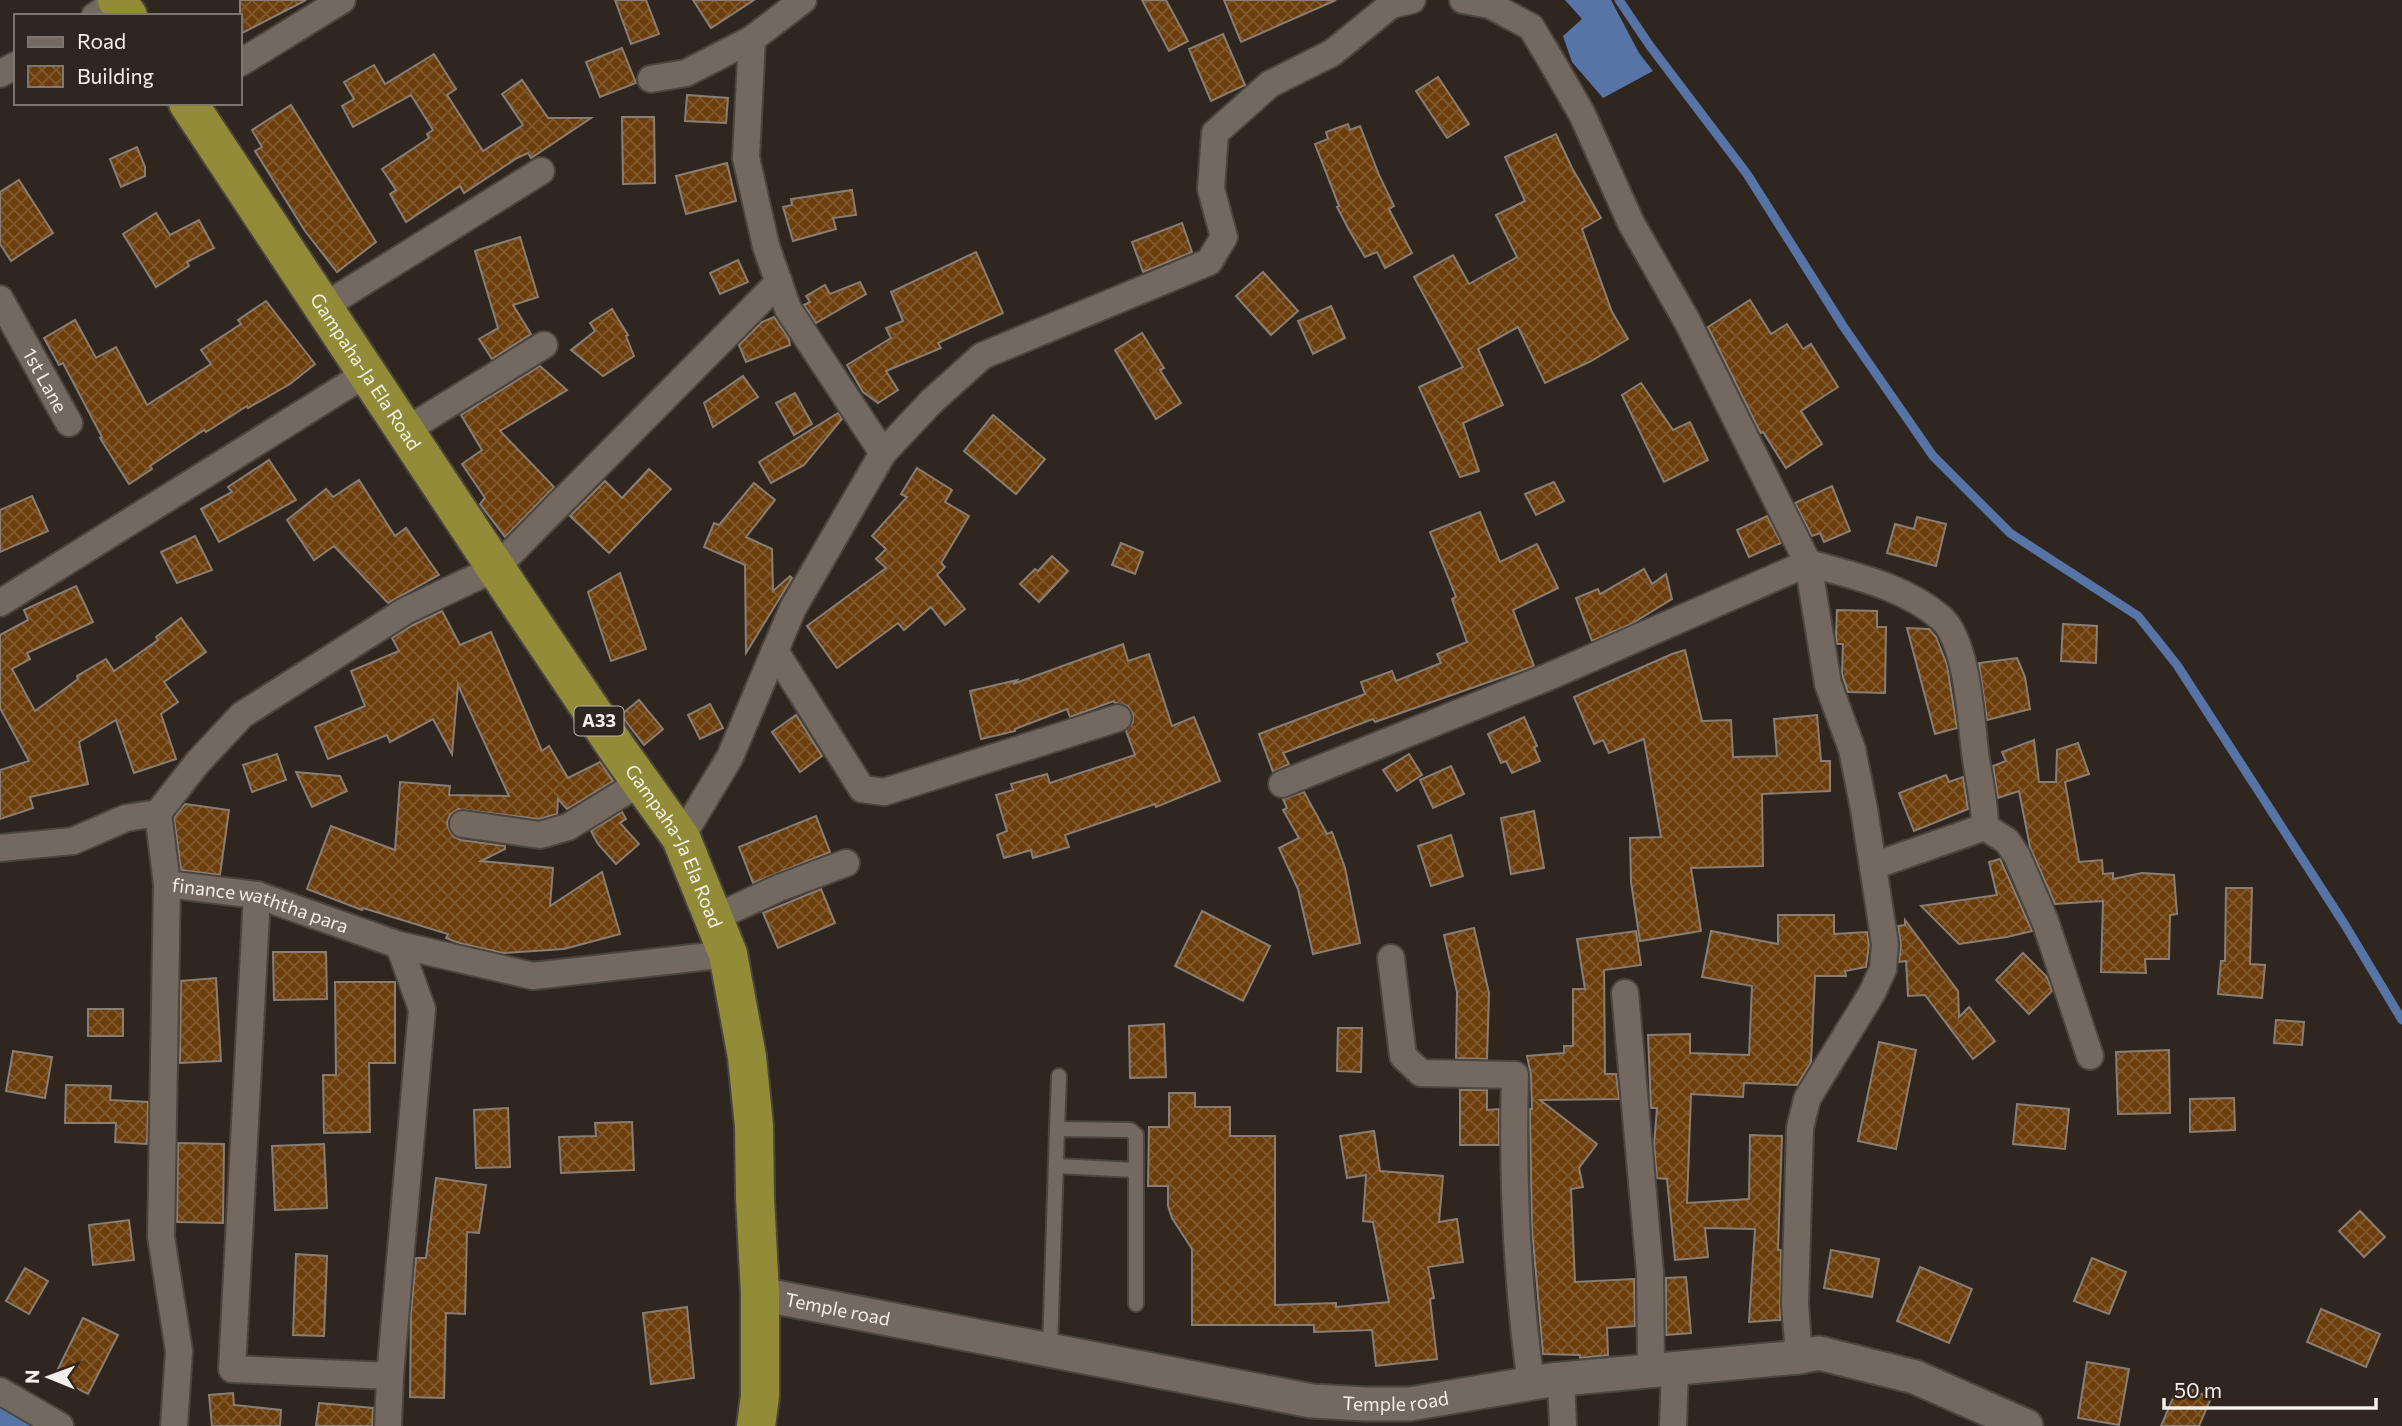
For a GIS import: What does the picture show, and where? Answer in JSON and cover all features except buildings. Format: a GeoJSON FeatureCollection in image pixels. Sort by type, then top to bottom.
{"type":"FeatureCollection","features":[{"type":"Feature","properties":{"kind":"highway","name":"Gampaha-Ja Ela Road"},"geometry":{"type":"LineString","coordinates":[[189,105],[496,568],[681,838],[728,954],[747,1057],[754,1126],[760,1294],[760,1396],[756,1426]]}},
{"type":"Feature","properties":{"kind":"street"},"geometry":{"type":"LineString","coordinates":[[242,63],[342,0]]}},
{"type":"Feature","properties":{"kind":"street"},"geometry":{"type":"LineString","coordinates":[[652,79],[686,73],[716,59],[752,39],[803,0]]}},
{"type":"Feature","properties":{"kind":"street"},"geometry":{"type":"LineString","coordinates":[[681,838],[730,757],[793,608],[883,453],[932,401],[982,356],[1209,262],[1224,237],[1211,189],[1214,133],[1270,84],[1332,53],[1391,5],[1412,0]]}},
{"type":"Feature","properties":{"kind":"street"},"geometry":{"type":"LineString","coordinates":[[1463,0],[1490,5],[1531,27],[1552,61],[1582,114],[1631,223],[1687,321],[1808,563],[1828,684],[1852,749],[1885,944],[1883,969],[1872,993],[1807,1099],[1800,1128],[1795,1304],[1799,1357]]}},
{"type":"Feature","properties":{"kind":"street"},"geometry":{"type":"LineString","coordinates":[[752,39],[746,158],[766,246],[788,309],[883,453]]}},
{"type":"Feature","properties":{"kind":"street"},"geometry":{"type":"LineString","coordinates":[[323,307],[541,171]]}},
{"type":"Feature","properties":{"kind":"street"},"geometry":{"type":"LineString","coordinates":[[0,848],[73,841],[126,818],[158,813],[198,762],[242,715],[405,611],[496,568],[779,282]]}},
{"type":"Feature","properties":{"kind":"street","name":"1st Lane"},"geometry":{"type":"LineString","coordinates":[[0,299],[69,423]]}},
{"type":"Feature","properties":{"kind":"street"},"geometry":{"type":"LineString","coordinates":[[405,431],[544,345]]}},
{"type":"Feature","properties":{"kind":"street"},"geometry":{"type":"LineString","coordinates":[[0,603],[367,373]]}},
{"type":"Feature","properties":{"kind":"street"},"geometry":{"type":"LineString","coordinates":[[1282,784],[1548,677],[1808,563],[1889,587],[1943,619],[1951,630],[1957,643],[1972,710],[1985,827]]}},
{"type":"Feature","properties":{"kind":"street"},"geometry":{"type":"LineString","coordinates":[[775,651],[862,789],[884,792],[1118,718]]}},
{"type":"Feature","properties":{"kind":"street"},"geometry":{"type":"LineString","coordinates":[[463,824],[540,835],[569,827],[641,782]]}},
{"type":"Feature","properties":{"kind":"street"},"geometry":{"type":"LineString","coordinates":[[158,813],[167,884]]}},
{"type":"Feature","properties":{"kind":"street"},"geometry":{"type":"LineString","coordinates":[[1873,866],[1985,827]]}},
{"type":"Feature","properties":{"kind":"street"},"geometry":{"type":"LineString","coordinates":[[1985,827],[2007,841],[2017,856],[2045,921],[2090,1056]]}},
{"type":"Feature","properties":{"kind":"street"},"geometry":{"type":"LineString","coordinates":[[714,918],[779,888],[846,863]]}},
{"type":"Feature","properties":{"kind":"street","name":"finance waththa para"},"geometry":{"type":"LineString","coordinates":[[174,1426],[179,1351],[161,1237],[167,884],[257,895],[399,945],[533,976],[728,954]]}},
{"type":"Feature","properties":{"kind":"street"},"geometry":{"type":"LineString","coordinates":[[257,895],[232,1369],[390,1376]]}},
{"type":"Feature","properties":{"kind":"street"},"geometry":{"type":"LineString","coordinates":[[388,1426],[422,1009],[399,945]]}},
{"type":"Feature","properties":{"kind":"street"},"geometry":{"type":"LineString","coordinates":[[1391,958],[1403,1056],[1421,1073],[1515,1075],[1513,1159],[1524,1334],[1563,1426]]}},
{"type":"Feature","properties":{"kind":"street"},"geometry":{"type":"LineString","coordinates":[[1625,993],[1650,1272],[1673,1426]]}},
{"type":"Feature","properties":{"kind":"street","name":"Temple road"},"geometry":{"type":"LineString","coordinates":[[760,1294],[1312,1401],[1338,1403],[1410,1404],[1546,1381],[1819,1353],[1916,1377],[2026,1426]]}},
{"type":"Feature","properties":{"kind":"street"},"geometry":{"type":"LineString","coordinates":[[0,1391],[60,1426]]}},
{"type":"Feature","properties":{"kind":"lane"},"geometry":{"type":"LineString","coordinates":[[1050,1349],[1059,1076]]}},
{"type":"Feature","properties":{"kind":"lane"},"geometry":{"type":"LineString","coordinates":[[1057,1129],[1130,1130],[1136,1135],[1136,1304]]}},
{"type":"Feature","properties":{"kind":"lane"},"geometry":{"type":"LineString","coordinates":[[1057,1166],[1135,1170]]}},
{"type":"Feature","properties":{"kind":"water"},"geometry":{"type":"Polygon","coordinates":[[[1565,0],[1611,0],[1639,53],[1653,71],[1603,98],[1572,62],[1563,36],[1582,19],[1565,0]]]}},
{"type":"Feature","properties":{"kind":"waterway"},"geometry":{"type":"LineString","coordinates":[[1619,0],[1650,46],[1747,174],[1843,326],[1933,456],[2010,533],[2138,616],[2177,665],[2345,925],[2402,1020]]}},
{"type":"Feature","properties":{"kind":"waterway"},"geometry":{"type":"LineString","coordinates":[[0,1410],[27,1426]]}}]}
